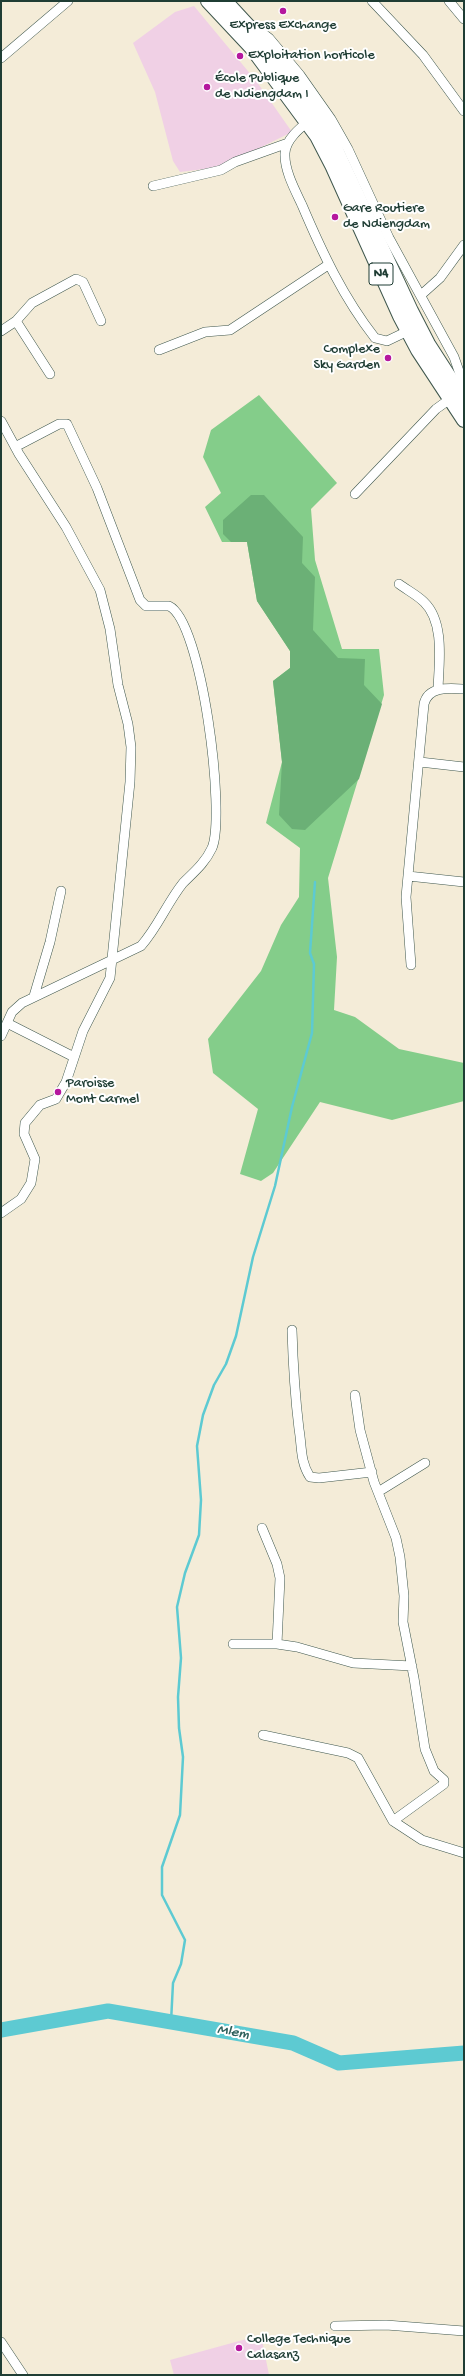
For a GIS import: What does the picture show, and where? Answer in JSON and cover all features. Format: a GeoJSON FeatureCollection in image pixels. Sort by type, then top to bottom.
{"type":"FeatureCollection","features":[{"type":"Feature","properties":{"kind":"highway","name":"N4"},"geometry":{"type":"LineString","coordinates":[[208,1],[252,48],[312,118]]}},
{"type":"Feature","properties":{"kind":"highway","name":"N4"},"geometry":{"type":"LineString","coordinates":[[225,1],[248,26],[312,118],[337,162],[350,208],[414,328],[418,350],[457,396],[464,420]]}},
{"type":"Feature","properties":{"kind":"street"},"geometry":{"type":"LineString","coordinates":[[1,58],[68,1]]}},
{"type":"Feature","properties":{"kind":"street"},"geometry":{"type":"LineString","coordinates":[[372,1],[423,55],[464,111]]}},
{"type":"Feature","properties":{"kind":"street"},"geometry":{"type":"LineString","coordinates":[[449,1],[464,19]]}},
{"type":"Feature","properties":{"kind":"street"},"geometry":{"type":"LineString","coordinates":[[248,26],[269,38],[300,75],[331,119],[348,149],[389,238],[454,357],[460,374],[457,396],[436,409],[355,494]]}},
{"type":"Feature","properties":{"kind":"street"},"geometry":{"type":"LineString","coordinates":[[153,186],[221,170],[235,162],[288,143],[312,118]]}},
{"type":"Feature","properties":{"kind":"street"},"geometry":{"type":"LineString","coordinates":[[288,143],[285,156],[293,184],[328,265],[347,299],[375,338],[379,341],[387,341],[414,328]]}},
{"type":"Feature","properties":{"kind":"street"},"geometry":{"type":"LineString","coordinates":[[421,295],[440,278],[464,245]]}},
{"type":"Feature","properties":{"kind":"street"},"geometry":{"type":"LineString","coordinates":[[159,350],[205,332],[230,330],[328,265]]}},
{"type":"Feature","properties":{"kind":"street"},"geometry":{"type":"LineString","coordinates":[[1,331],[16,321],[32,303],[79,279],[83,282],[101,321]]}},
{"type":"Feature","properties":{"kind":"street"},"geometry":{"type":"LineString","coordinates":[[16,321],[50,374]]}},
{"type":"Feature","properties":{"kind":"street"},"geometry":{"type":"LineString","coordinates":[[1,421],[15,447],[51,500],[88,565],[100,590],[110,629],[118,685],[128,724],[131,747],[130,782],[110,978],[84,1031],[66,1082],[56,1099],[40,1105],[25,1123],[24,1134],[35,1159],[31,1183],[21,1199],[1,1213]]}},
{"type":"Feature","properties":{"kind":"street"},"geometry":{"type":"LineString","coordinates":[[1,1036],[12,1012],[34,996],[141,946],[153,932],[168,905],[183,884],[203,864],[212,847],[215,795],[204,695],[192,646],[174,608],[170,606],[146,606],[140,600],[113,527],[70,427],[63,423],[15,447]]}},
{"type":"Feature","properties":{"kind":"street"},"geometry":{"type":"LineString","coordinates":[[399,584],[424,602],[431,613],[437,636],[438,689]]}},
{"type":"Feature","properties":{"kind":"street"},"geometry":{"type":"LineString","coordinates":[[411,965],[406,926],[408,876],[425,698],[438,689],[464,689]]}},
{"type":"Feature","properties":{"kind":"street"},"geometry":{"type":"LineString","coordinates":[[420,762],[464,767]]}},
{"type":"Feature","properties":{"kind":"street"},"geometry":{"type":"LineString","coordinates":[[408,876],[464,882]]}},
{"type":"Feature","properties":{"kind":"street"},"geometry":{"type":"LineString","coordinates":[[34,996],[50,942],[61,891]]}},
{"type":"Feature","properties":{"kind":"street"},"geometry":{"type":"LineString","coordinates":[[7,1023],[74,1058]]}},
{"type":"Feature","properties":{"kind":"street"},"geometry":{"type":"LineString","coordinates":[[292,1330],[294,1401],[301,1452],[306,1470],[310,1477],[319,1478],[372,1472]]}},
{"type":"Feature","properties":{"kind":"street"},"geometry":{"type":"LineString","coordinates":[[355,1395],[360,1430],[378,1492],[394,1533],[400,1557],[404,1596],[403,1622],[412,1666],[424,1749],[434,1771],[444,1780],[444,1784],[393,1821]]}},
{"type":"Feature","properties":{"kind":"street"},"geometry":{"type":"LineString","coordinates":[[378,1492],[426,1464]]}},
{"type":"Feature","properties":{"kind":"street"},"geometry":{"type":"LineString","coordinates":[[262,1528],[277,1564],[280,1578],[278,1644]]}},
{"type":"Feature","properties":{"kind":"street"},"geometry":{"type":"LineString","coordinates":[[233,1644],[278,1644],[297,1647],[353,1663],[412,1666]]}},
{"type":"Feature","properties":{"kind":"street"},"geometry":{"type":"LineString","coordinates":[[263,1734],[348,1753],[358,1758],[393,1821],[422,1840],[464,1852]]}},
{"type":"Feature","properties":{"kind":"street"},"geometry":{"type":"LineString","coordinates":[[335,2326],[386,2325],[464,2331]]}},
{"type":"Feature","properties":{"kind":"street"},"geometry":{"type":"LineString","coordinates":[[1,2342],[23,2375]]}},
{"type":"Feature","properties":{"kind":"shaded area","name":"École Publique de Ndiengdam I"},"geometry":{"type":"Polygon","coordinates":[[[194,6],[257,82],[292,132],[221,167],[180,172],[173,161],[155,92],[133,43],[175,12],[194,6]]]}},
{"type":"Feature","properties":{"kind":"shaded area","name":"College Technique Calasanz"},"geometry":{"type":"Polygon","coordinates":[[[261,2335],[269,2375],[174,2375],[170,2360],[261,2335]]]}},
{"type":"Feature","properties":{"kind":"green space"},"geometry":{"type":"Polygon","coordinates":[[[259,395],[337,483],[311,509],[315,560],[342,649],[379,649],[384,695],[328,878],[337,957],[334,1010],[355,1017],[399,1049],[464,1063],[464,1101],[392,1120],[320,1102],[273,1173],[261,1181],[240,1174],[258,1109],[213,1073],[208,1039],[261,971],[281,925],[299,897],[300,848],[266,823],[282,762],[273,681],[290,668],[290,651],[257,601],[247,542],[222,542],[205,507],[221,493],[203,457],[211,430],[259,395]]]}},
{"type":"Feature","properties":{"kind":"green space"},"geometry":{"type":"Polygon","coordinates":[[[251,495],[264,495],[303,537],[302,563],[315,577],[313,630],[338,658],[365,659],[364,685],[382,704],[359,779],[305,830],[292,829],[279,815],[282,762],[273,681],[290,668],[290,651],[257,601],[247,542],[231,542],[223,534],[223,520],[251,495]]]}},
{"type":"Feature","properties":{"kind":"waterway"},"geometry":{"type":"LineString","coordinates":[[171,2022],[173,1983],[181,1964],[185,1940],[162,1895],[162,1867],[180,1815],[183,1757],[179,1728],[178,1697],[181,1658],[177,1607],[185,1573],[199,1535],[201,1500],[197,1446],[203,1415],[214,1385],[226,1364],[236,1336],[253,1257],[275,1186],[292,1107],[312,1033],[314,964],[310,953],[315,882]]}},
{"type":"Feature","properties":{"kind":"waterway","name":"Mlem"},"geometry":{"type":"LineString","coordinates":[[1,2030],[108,2011],[293,2043],[339,2063],[464,2053]]}},
{"type":"Feature","properties":{"kind":"place","name":"Express Exchange"},"geometry":{"type":"Point","coordinates":[283,11]}},
{"type":"Feature","properties":{"kind":"place","name":"Exploitation horticole"},"geometry":{"type":"Point","coordinates":[240,56]}},
{"type":"Feature","properties":{"kind":"place","name":"École Publique de Ndiengdam I"},"geometry":{"type":"Point","coordinates":[207,87]}},
{"type":"Feature","properties":{"kind":"place","name":"Gare Routiere de Ndiengdam"},"geometry":{"type":"Point","coordinates":[335,217]}},
{"type":"Feature","properties":{"kind":"place","name":"Complexe Sky Garden"},"geometry":{"type":"Point","coordinates":[388,358]}},
{"type":"Feature","properties":{"kind":"place","name":"Paroisse Mont Carmel"},"geometry":{"type":"Point","coordinates":[58,1092]}},
{"type":"Feature","properties":{"kind":"place","name":"College Technique Calasanz"},"geometry":{"type":"Point","coordinates":[239,2348]}}]}
